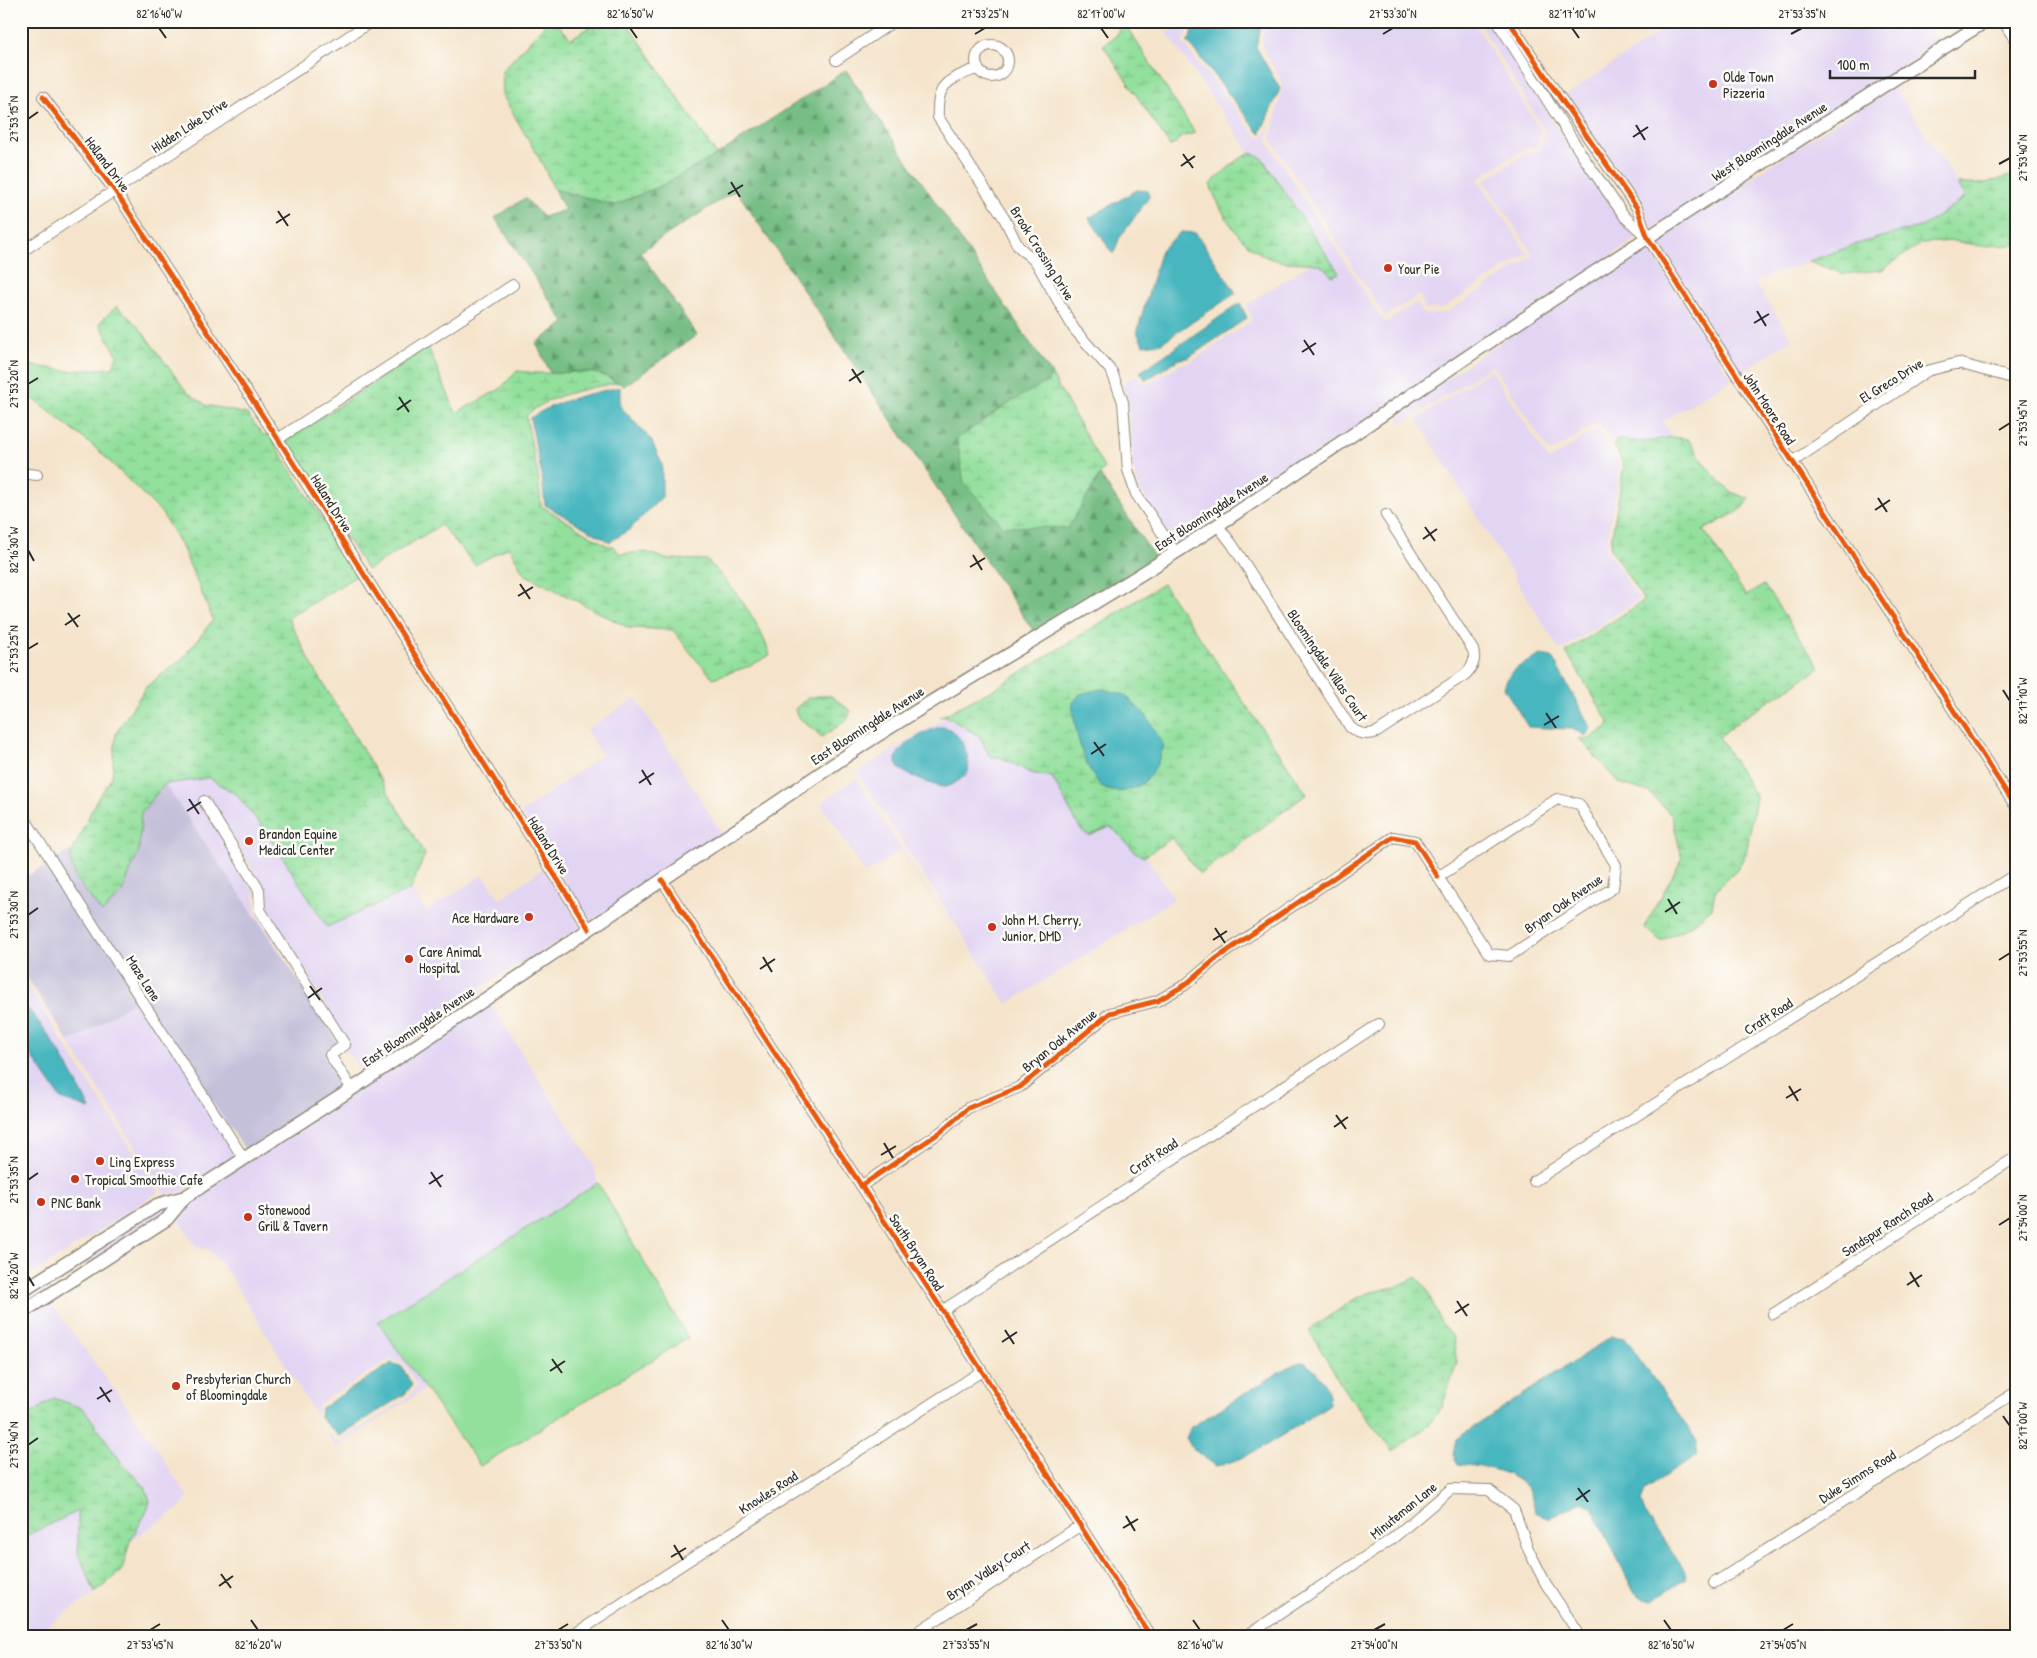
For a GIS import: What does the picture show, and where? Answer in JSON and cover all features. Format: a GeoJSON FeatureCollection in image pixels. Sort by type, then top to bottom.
{"type":"FeatureCollection","features":[{"type":"Feature","properties":{"kind":"main road","name":"West Bloomingdale Avenue"},"geometry":{"type":"LineString","coordinates":[[1571,288],[1986,21]]}},
{"type":"Feature","properties":{"kind":"main road","name":"East Bloomingdale Avenue"},"geometry":{"type":"LineString","coordinates":[[21,1313],[166,1219],[185,1197],[352,1089],[861,746],[944,692],[1218,526],[1571,288]]}},
{"type":"Feature","properties":{"kind":"main road","name":"East Bloomingdale Avenue"},"geometry":{"type":"LineString","coordinates":[[21,1292],[157,1205],[185,1197]]}},
{"type":"Feature","properties":{"kind":"street","name":"Hidden Lake Drive"},"geometry":{"type":"LineString","coordinates":[[21,252],[372,21]]}},
{"type":"Feature","properties":{"kind":"street"},"geometry":{"type":"LineString","coordinates":[[836,60],[894,21]]}},
{"type":"Feature","properties":{"kind":"street","name":"John Moore Road"},"geometry":{"type":"LineString","coordinates":[[1497,21],[1584,158],[1625,217],[1648,238]]}},
{"type":"Feature","properties":{"kind":"street","name":"John Moore Road"},"geometry":{"type":"LineString","coordinates":[[1509,21],[1552,86],[1638,208],[1648,238],[2016,807]]}},
{"type":"Feature","properties":{"kind":"street"},"geometry":{"type":"LineString","coordinates":[[2003,21],[2016,41]]}},
{"type":"Feature","properties":{"kind":"street","name":"Brook Crossing Drive"},"geometry":{"type":"LineString","coordinates":[[978,68],[945,84],[937,100],[938,117],[1004,218],[1018,246],[1036,262],[1074,329],[1112,372],[1123,402],[1128,470],[1136,494],[1175,552]]}},
{"type":"Feature","properties":{"kind":"street","name":"Holland Drive"},"geometry":{"type":"LineString","coordinates":[[43,97],[115,191],[278,439],[589,929]]}},
{"type":"Feature","properties":{"kind":"street"},"geometry":{"type":"LineString","coordinates":[[278,439],[512,285]]}},
{"type":"Feature","properties":{"kind":"street","name":"El Greco Drive"},"geometry":{"type":"LineString","coordinates":[[1792,462],[1927,371],[1958,363],[2016,379]]}},
{"type":"Feature","properties":{"kind":"street"},"geometry":{"type":"LineString","coordinates":[[21,473],[37,475]]}},
{"type":"Feature","properties":{"kind":"street","name":"Bloomingdale Villas Court"},"geometry":{"type":"LineString","coordinates":[[1218,526],[1350,727],[1356,732],[1370,735],[1466,674],[1472,668],[1475,656],[1474,650],[1386,515]]}},
{"type":"Feature","properties":{"kind":"street","name":"Bryan Oak Avenue"},"geometry":{"type":"LineString","coordinates":[[861,1186],[942,1131],[968,1108],[1020,1087],[1110,1013],[1157,1001],[1185,985],[1216,958],[1393,837],[1415,841],[1438,877],[1489,954],[1509,956],[1613,888],[1616,864],[1579,804],[1557,800],[1438,877]]}},
{"type":"Feature","properties":{"kind":"street"},"geometry":{"type":"LineString","coordinates":[[204,801],[259,890],[260,910],[345,1044],[330,1055],[352,1089]]}},
{"type":"Feature","properties":{"kind":"street","name":"Maze Lane"},"geometry":{"type":"LineString","coordinates":[[21,812],[244,1159]]}},
{"type":"Feature","properties":{"kind":"street","name":"Craft Road"},"geometry":{"type":"LineString","coordinates":[[1534,1181],[2016,874]]}},
{"type":"Feature","properties":{"kind":"street","name":"South Bryan Road"},"geometry":{"type":"LineString","coordinates":[[662,880],[982,1371],[1151,1637]]}},
{"type":"Feature","properties":{"kind":"street","name":"Craft Road"},"geometry":{"type":"LineString","coordinates":[[942,1311],[1379,1024]]}},
{"type":"Feature","properties":{"kind":"street","name":"Sandspur Ranch Road"},"geometry":{"type":"LineString","coordinates":[[1773,1314],[2016,1158]]}},
{"type":"Feature","properties":{"kind":"street","name":"Knowles Road"},"geometry":{"type":"LineString","coordinates":[[570,1637],[982,1371]]}},
{"type":"Feature","properties":{"kind":"street","name":"Duke Simms Road"},"geometry":{"type":"LineString","coordinates":[[1714,1583],[2016,1392]]}},
{"type":"Feature","properties":{"kind":"street","name":"Minuteman Lane"},"geometry":{"type":"LineString","coordinates":[[1245,1637],[1392,1538],[1451,1489],[1490,1490],[1514,1510],[1529,1551],[1546,1584],[1581,1637]]}},
{"type":"Feature","properties":{"kind":"street","name":"Bryan Valley Court"},"geometry":{"type":"LineString","coordinates":[[910,1637],[1081,1525]]}},
{"type":"Feature","properties":{"kind":"shaded area"},"geometry":{"type":"Polygon","coordinates":[[[1185,21],[1197,21],[1189,27],[1183,43],[1258,138],[1263,137],[1270,124],[1267,141],[1383,321],[1388,321],[1417,302],[1422,313],[1425,315],[1446,313],[1532,257],[1531,251],[1484,181],[1526,153],[1540,151],[1545,131],[1478,21],[1491,21],[1550,117],[1618,217],[1639,237],[1215,521],[1176,545],[1141,491],[1133,469],[1128,402],[1122,384],[1136,375],[1147,384],[1181,364],[1191,362],[1250,322],[1252,317],[1246,305],[1310,264],[1319,265],[1332,276],[1262,158],[1250,153],[1167,33],[1185,21]]]}},
{"type":"Feature","properties":{"kind":"shaded area"},"geometry":{"type":"Polygon","coordinates":[[[1266,21],[1473,21],[1541,131],[1537,148],[1524,148],[1478,179],[1528,254],[1443,308],[1425,310],[1419,295],[1385,317],[1271,139],[1283,84],[1262,46],[1266,21]]]}},
{"type":"Feature","properties":{"kind":"shaded area"},"geometry":{"type":"Polygon","coordinates":[[[1676,21],[1925,21],[1940,43],[1650,230],[1642,205],[1565,96],[1676,21]]]}},
{"type":"Feature","properties":{"kind":"shaded area"},"geometry":{"type":"Polygon","coordinates":[[[1893,86],[1967,197],[1923,226],[1863,242],[1754,282],[1792,339],[1740,374],[1655,240],[1893,86]]]}},
{"type":"Feature","properties":{"kind":"shaded area"},"geometry":{"type":"Polygon","coordinates":[[[1647,245],[1732,379],[1663,421],[1671,437],[1647,442],[1617,440],[1614,446],[1601,426],[1596,424],[1550,453],[1495,368],[1491,366],[1402,424],[1396,413],[1647,245]]]}},
{"type":"Feature","properties":{"kind":"shaded area"},"geometry":{"type":"Polygon","coordinates":[[[1491,370],[1549,460],[1597,429],[1620,464],[1606,549],[1639,599],[1560,651],[1417,419],[1491,370]]]}},
{"type":"Feature","properties":{"kind":"shaded area"},"geometry":{"type":"Polygon","coordinates":[[[1022,671],[1174,899],[1007,1004],[857,772],[1022,671]]]}},
{"type":"Feature","properties":{"kind":"shaded area"},"geometry":{"type":"Polygon","coordinates":[[[636,698],[722,834],[590,922],[521,813],[602,755],[586,730],[636,698]]]}},
{"type":"Feature","properties":{"kind":"shaded area"},"geometry":{"type":"Polygon","coordinates":[[[209,778],[236,794],[268,834],[327,927],[411,889],[426,911],[483,875],[500,899],[544,868],[582,927],[480,988],[483,993],[353,1081],[351,1078],[361,1071],[346,1050],[349,1042],[265,909],[263,887],[206,794],[197,799],[254,891],[256,913],[291,969],[165,784],[209,778]]]}},
{"type":"Feature","properties":{"kind":"shaded area"},"geometry":{"type":"Polygon","coordinates":[[[856,778],[976,965],[900,850],[866,874],[821,803],[856,778]]]}},
{"type":"Feature","properties":{"kind":"shaded area"},"geometry":{"type":"Polygon","coordinates":[[[165,784],[291,969],[338,1043],[327,1050],[325,1058],[343,1084],[246,1151],[141,996],[80,1037],[68,1041],[21,968],[21,880],[74,848],[70,857],[102,913],[122,892],[139,850],[141,812],[165,784]]]}},
{"type":"Feature","properties":{"kind":"shaded area"},"geometry":{"type":"Polygon","coordinates":[[[21,976],[159,1192],[21,1281],[21,976]]]}},
{"type":"Feature","properties":{"kind":"shaded area"},"geometry":{"type":"Polygon","coordinates":[[[141,996],[223,1117],[237,1157],[182,1192],[159,1198],[164,1194],[163,1190],[68,1041],[80,1037],[141,996]]]}},
{"type":"Feature","properties":{"kind":"shaded area"},"geometry":{"type":"Polygon","coordinates":[[[489,1002],[593,1164],[598,1183],[379,1322],[425,1389],[336,1448],[325,1430],[336,1440],[340,1441],[409,1397],[417,1386],[405,1365],[390,1359],[319,1404],[316,1415],[228,1272],[208,1249],[197,1248],[178,1218],[51,1303],[162,1455],[188,1498],[178,1509],[130,1541],[146,1513],[145,1487],[122,1463],[84,1409],[54,1398],[21,1421],[21,1319],[170,1223],[191,1199],[489,1002]]]}},
{"type":"Feature","properties":{"kind":"shaded area"},"geometry":{"type":"Polygon","coordinates":[[[169,1207],[163,1214],[21,1306],[21,1299],[159,1210],[169,1207]]]}},
{"type":"Feature","properties":{"kind":"shaded area"},"geometry":{"type":"Polygon","coordinates":[[[78,1511],[78,1552],[95,1593],[31,1637],[21,1637],[21,1538],[78,1511]]]}},
{"type":"Feature","properties":{"kind":"green space"},"geometry":{"type":"Polygon","coordinates":[[[548,21],[555,21],[571,39],[598,21],[626,21],[717,155],[662,185],[615,205],[554,189],[543,165],[503,96],[502,71],[548,21]]]}},
{"type":"Feature","properties":{"kind":"green space"},"geometry":{"type":"Polygon","coordinates":[[[1121,21],[1123,21],[1195,133],[1181,137],[1175,144],[1170,146],[1103,45],[1117,35],[1121,21]]]}},
{"type":"Feature","properties":{"kind":"green space"},"geometry":{"type":"Polygon","coordinates":[[[846,70],[1052,375],[1047,382],[990,415],[1095,485],[1100,475],[1155,558],[1034,632],[736,190],[640,252],[697,335],[624,386],[594,373],[551,374],[536,343],[565,323],[495,218],[525,198],[543,217],[565,210],[554,189],[615,205],[662,185],[717,155],[846,70]]]}},
{"type":"Feature","properties":{"kind":"green space"},"geometry":{"type":"Polygon","coordinates":[[[1250,153],[1262,158],[1339,273],[1332,276],[1317,264],[1284,262],[1267,257],[1245,242],[1236,232],[1221,208],[1210,184],[1236,161],[1250,153]]]}},
{"type":"Feature","properties":{"kind":"green space"},"geometry":{"type":"Polygon","coordinates":[[[2009,176],[2016,177],[2016,245],[1982,246],[1954,241],[1922,243],[1882,270],[1843,274],[1809,261],[1863,242],[1923,226],[1966,197],[1958,184],[1982,184],[2009,176]]]}},
{"type":"Feature","properties":{"kind":"green space"},"geometry":{"type":"Polygon","coordinates":[[[117,306],[138,326],[187,392],[206,405],[247,414],[264,436],[268,433],[358,575],[288,618],[311,663],[425,854],[411,889],[327,927],[268,834],[236,794],[209,778],[165,784],[141,812],[139,850],[122,892],[102,913],[75,877],[70,857],[96,801],[112,777],[116,733],[146,687],[183,658],[213,620],[183,549],[161,512],[97,449],[31,397],[21,395],[21,364],[69,371],[113,368],[117,355],[99,323],[117,306]]]}},
{"type":"Feature","properties":{"kind":"green space"},"geometry":{"type":"Polygon","coordinates":[[[428,347],[456,413],[500,389],[517,371],[594,373],[609,378],[616,383],[580,390],[557,397],[526,416],[538,476],[541,506],[608,546],[613,546],[620,554],[646,552],[666,559],[707,560],[727,582],[752,616],[770,655],[750,666],[713,678],[673,630],[629,628],[524,574],[509,547],[475,565],[441,525],[367,570],[285,441],[428,347]]]}},
{"type":"Feature","properties":{"kind":"green space"},"geometry":{"type":"Polygon","coordinates":[[[1052,375],[1104,468],[1068,528],[1003,526],[964,483],[957,439],[1012,401],[1047,382],[1052,375]]]}},
{"type":"Feature","properties":{"kind":"green space"},"geometry":{"type":"Polygon","coordinates":[[[1671,437],[1688,439],[1710,471],[1731,492],[1750,499],[1739,511],[1704,530],[1746,596],[1764,585],[1820,668],[1740,720],[1719,737],[1756,797],[1746,854],[1737,869],[1715,891],[1712,908],[1692,925],[1661,941],[1644,927],[1682,859],[1672,816],[1649,792],[1619,783],[1579,738],[1588,740],[1607,727],[1609,722],[1566,652],[1642,602],[1643,599],[1610,548],[1624,465],[1614,446],[1617,440],[1647,442],[1671,437]]]}},
{"type":"Feature","properties":{"kind":"green space"},"geometry":{"type":"Polygon","coordinates":[[[1163,584],[1307,794],[1200,874],[1172,838],[1144,857],[1139,855],[1110,827],[1089,836],[1080,829],[1052,777],[1031,773],[1000,757],[990,757],[980,737],[946,716],[940,717],[994,689],[1163,584]]]}},
{"type":"Feature","properties":{"kind":"green space"},"geometry":{"type":"Polygon","coordinates":[[[818,696],[831,696],[851,711],[847,720],[822,737],[797,716],[795,709],[806,699],[818,696]]]}},
{"type":"Feature","properties":{"kind":"green space"},"geometry":{"type":"Polygon","coordinates":[[[598,1183],[688,1338],[480,1466],[378,1322],[598,1183]]]}},
{"type":"Feature","properties":{"kind":"green space"},"geometry":{"type":"Polygon","coordinates":[[[1416,1277],[1425,1286],[1441,1322],[1453,1337],[1457,1363],[1442,1407],[1427,1427],[1393,1451],[1345,1391],[1309,1330],[1353,1300],[1371,1292],[1396,1287],[1416,1277]]]}},
{"type":"Feature","properties":{"kind":"green space"},"geometry":{"type":"Polygon","coordinates":[[[54,1398],[84,1409],[122,1463],[145,1487],[150,1501],[146,1513],[130,1541],[122,1570],[95,1593],[78,1552],[78,1511],[21,1538],[21,1421],[54,1398]]]}},
{"type":"Feature","properties":{"kind":"water"},"geometry":{"type":"Polygon","coordinates":[[[1205,21],[1262,21],[1256,47],[1280,89],[1260,134],[1187,41],[1190,39],[1192,30],[1205,21]]]}},
{"type":"Feature","properties":{"kind":"water"},"geometry":{"type":"Polygon","coordinates":[[[1137,190],[1148,191],[1149,197],[1119,239],[1114,253],[1112,253],[1089,218],[1137,190]]]}},
{"type":"Feature","properties":{"kind":"water"},"geometry":{"type":"Polygon","coordinates":[[[1181,232],[1196,233],[1236,293],[1161,343],[1143,345],[1137,332],[1161,250],[1181,232]]]}},
{"type":"Feature","properties":{"kind":"water"},"geometry":{"type":"Polygon","coordinates":[[[1240,303],[1247,318],[1188,358],[1179,359],[1146,380],[1140,372],[1240,303]]]}},
{"type":"Feature","properties":{"kind":"water"},"geometry":{"type":"Polygon","coordinates":[[[620,387],[620,406],[651,440],[662,464],[662,497],[630,529],[610,542],[545,505],[542,476],[530,418],[562,402],[620,387]]]}},
{"type":"Feature","properties":{"kind":"water"},"geometry":{"type":"Polygon","coordinates":[[[1541,655],[1552,657],[1591,728],[1586,736],[1572,729],[1528,727],[1504,688],[1514,671],[1541,655]]]}},
{"type":"Feature","properties":{"kind":"water"},"geometry":{"type":"Polygon","coordinates":[[[1101,689],[1125,695],[1147,717],[1164,746],[1149,777],[1143,783],[1129,790],[1114,791],[1100,785],[1089,768],[1080,745],[1072,704],[1080,694],[1101,689]]]}},
{"type":"Feature","properties":{"kind":"water"},"geometry":{"type":"Polygon","coordinates":[[[940,727],[953,731],[962,743],[968,758],[968,772],[954,783],[945,787],[932,784],[906,773],[899,768],[896,761],[897,755],[909,742],[926,732],[940,727]]]}},
{"type":"Feature","properties":{"kind":"water"},"geometry":{"type":"Polygon","coordinates":[[[21,1001],[51,1039],[90,1109],[61,1099],[21,1040],[21,1001]]]}},
{"type":"Feature","properties":{"kind":"water"},"geometry":{"type":"Polygon","coordinates":[[[1612,1336],[1625,1338],[1697,1441],[1696,1456],[1645,1489],[1641,1502],[1645,1513],[1685,1571],[1685,1579],[1652,1601],[1644,1599],[1634,1592],[1592,1507],[1582,1502],[1549,1518],[1535,1512],[1531,1496],[1519,1480],[1500,1471],[1458,1464],[1453,1455],[1456,1439],[1612,1336]]]}},
{"type":"Feature","properties":{"kind":"water"},"geometry":{"type":"Polygon","coordinates":[[[1304,1362],[1322,1380],[1328,1391],[1330,1404],[1260,1449],[1230,1462],[1216,1466],[1193,1449],[1186,1438],[1191,1427],[1288,1367],[1304,1362]]]}},
{"type":"Feature","properties":{"kind":"water"},"geometry":{"type":"Polygon","coordinates":[[[392,1363],[402,1367],[412,1385],[405,1394],[339,1436],[320,1418],[321,1408],[392,1363]]]}},
{"type":"Feature","properties":{"kind":"cycle path"},"geometry":{"type":"LineString","coordinates":[[1509,21],[1637,208],[1648,238],[2016,807]]}},
{"type":"Feature","properties":{"kind":"cycle path"},"geometry":{"type":"LineString","coordinates":[[43,97],[115,191],[278,439],[589,929]]}},
{"type":"Feature","properties":{"kind":"cycle path"},"geometry":{"type":"LineString","coordinates":[[861,1186],[942,1131],[968,1108],[1020,1087],[1110,1013],[1157,1001],[1185,985],[1217,958],[1393,837],[1415,841],[1438,877]]}},
{"type":"Feature","properties":{"kind":"cycle path"},"geometry":{"type":"LineString","coordinates":[[662,880],[982,1371],[1151,1637]]}},
{"type":"Feature","properties":{"kind":"place","name":"Olde Town Pizzeria"},"geometry":{"type":"Point","coordinates":[1713,84]}},
{"type":"Feature","properties":{"kind":"place","name":"Your Pie"},"geometry":{"type":"Point","coordinates":[1388,268]}},
{"type":"Feature","properties":{"kind":"place","name":"Brandon Equine Medical Center"},"geometry":{"type":"Point","coordinates":[249,841]}},
{"type":"Feature","properties":{"kind":"place","name":"Ace Hardware"},"geometry":{"type":"Point","coordinates":[529,917]}},
{"type":"Feature","properties":{"kind":"place","name":"John M. Cherry, Junior, DMD"},"geometry":{"type":"Point","coordinates":[992,927]}},
{"type":"Feature","properties":{"kind":"place","name":"Care Animal Hospital"},"geometry":{"type":"Point","coordinates":[409,959]}},
{"type":"Feature","properties":{"kind":"place","name":"Ling Express"},"geometry":{"type":"Point","coordinates":[100,1161]}},
{"type":"Feature","properties":{"kind":"place","name":"Tropical Smoothie Cafe"},"geometry":{"type":"Point","coordinates":[75,1179]}},
{"type":"Feature","properties":{"kind":"place","name":"PNC Bank"},"geometry":{"type":"Point","coordinates":[41,1202]}},
{"type":"Feature","properties":{"kind":"place","name":"Stonewood Grill & Tavern"},"geometry":{"type":"Point","coordinates":[248,1217]}},
{"type":"Feature","properties":{"kind":"place","name":"Presbyterian Church of Bloomingdale"},"geometry":{"type":"Point","coordinates":[176,1386]}}]}
